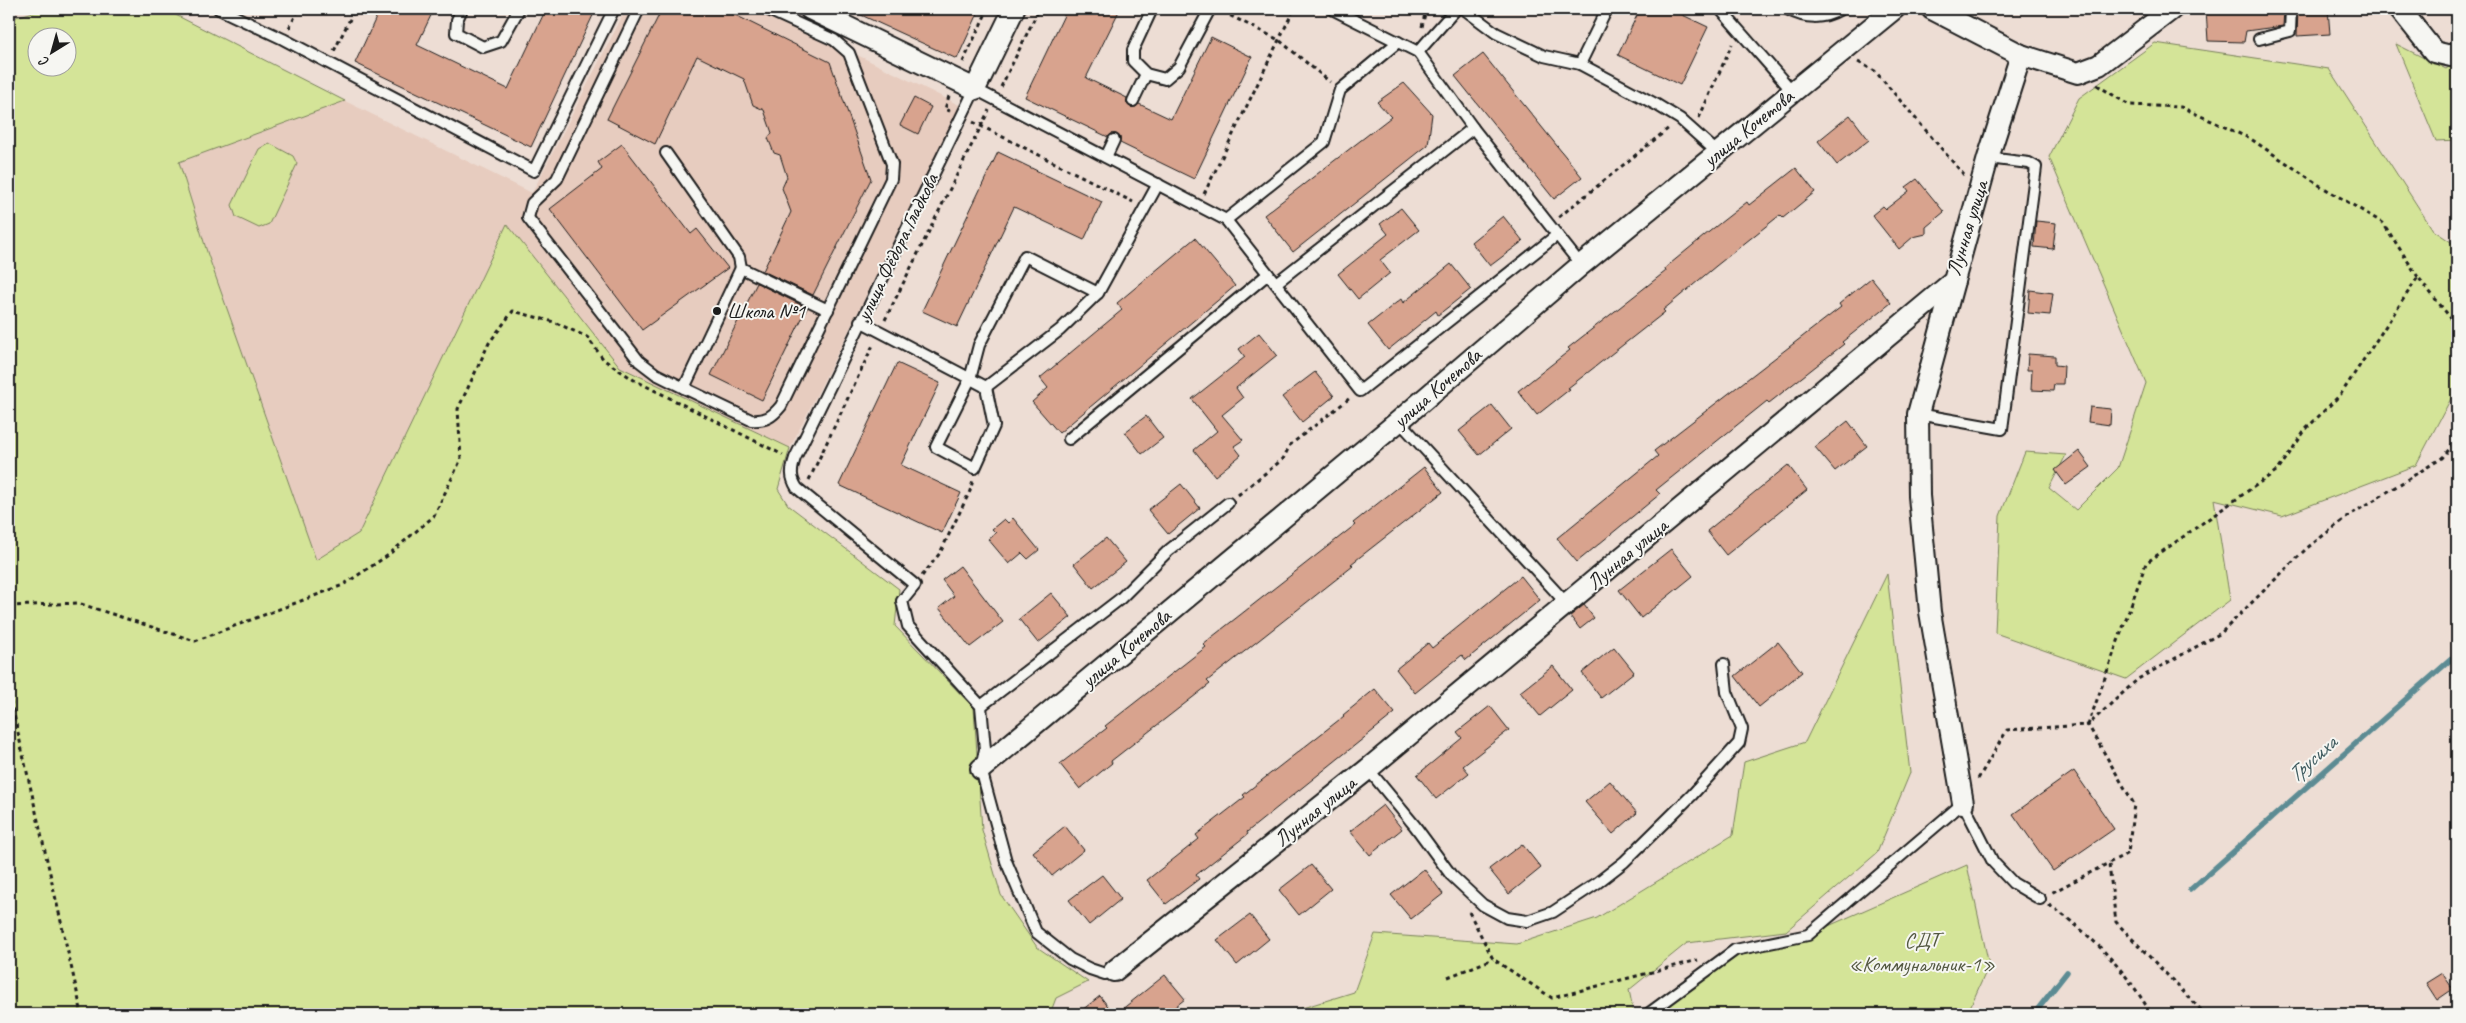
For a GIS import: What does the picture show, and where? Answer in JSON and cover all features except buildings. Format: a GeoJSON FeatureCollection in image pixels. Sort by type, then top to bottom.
{"type":"FeatureCollection","features":[{"type":"Feature","properties":{"kind":"street"},"geometry":{"type":"LineString","coordinates":[[810,9],[975,89]]}},
{"type":"Feature","properties":{"kind":"street","name":"улица Фёдора Гладкова"},"geometry":{"type":"LineString","coordinates":[[975,89],[1014,9]]}},
{"type":"Feature","properties":{"kind":"street","name":"улица Кочетова"},"geometry":{"type":"LineString","coordinates":[[981,769],[1399,421],[1581,265],[1894,9]]}},
{"type":"Feature","properties":{"kind":"street"},"geometry":{"type":"LineString","coordinates":[[1932,9],[2021,56],[2078,73],[2100,65],[2172,9]]}},
{"type":"Feature","properties":{"kind":"street"},"geometry":{"type":"LineString","coordinates":[[2400,9],[2434,52],[2451,56],[2457,52]]}},
{"type":"Feature","properties":{"kind":"street","name":"Лунная улица"},"geometry":{"type":"LineString","coordinates":[[1114,971],[1368,769],[1954,280],[1988,158],[2021,56]]}},
{"type":"Feature","properties":{"kind":"street"},"geometry":{"type":"LineString","coordinates":[[1954,280],[1918,414],[1919,496],[1930,612],[1963,803]]}},
{"type":"Feature","properties":{"kind":"lane"},"geometry":{"type":"LineString","coordinates":[[219,9],[284,39],[534,171],[614,9]]}},
{"type":"Feature","properties":{"kind":"lane"},"geometry":{"type":"LineString","coordinates":[[462,9],[456,20],[456,33],[483,47],[501,41],[518,9]]}},
{"type":"Feature","properties":{"kind":"lane"},"geometry":{"type":"LineString","coordinates":[[640,9],[557,178],[532,203],[528,218],[639,361],[656,374],[739,416],[761,421],[769,418],[781,406],[891,179],[892,164],[849,53],[834,40],[766,9]]}},
{"type":"Feature","properties":{"kind":"lane"},"geometry":{"type":"LineString","coordinates":[[1152,9],[1133,50],[1133,60],[1146,74],[1165,80],[1179,67],[1210,9]]}},
{"type":"Feature","properties":{"kind":"lane"},"geometry":{"type":"LineString","coordinates":[[1332,9],[1418,52],[1472,128],[1581,265]]}},
{"type":"Feature","properties":{"kind":"lane"},"geometry":{"type":"LineString","coordinates":[[1418,52],[1456,9]]}},
{"type":"Feature","properties":{"kind":"lane"},"geometry":{"type":"LineString","coordinates":[[1464,9],[1496,33],[1544,56],[1580,64],[1680,119],[1718,153]]}},
{"type":"Feature","properties":{"kind":"lane"},"geometry":{"type":"LineString","coordinates":[[1580,64],[1607,9]]}},
{"type":"Feature","properties":{"kind":"lane"},"geometry":{"type":"LineString","coordinates":[[1720,9],[1793,92]]}},
{"type":"Feature","properties":{"kind":"lane"},"geometry":{"type":"LineString","coordinates":[[1787,9],[1798,15],[1814,18],[1829,16],[1841,9]]}},
{"type":"Feature","properties":{"kind":"lane"},"geometry":{"type":"LineString","coordinates":[[2259,39],[2290,32],[2291,9]]}},
{"type":"Feature","properties":{"kind":"lane"},"geometry":{"type":"LineString","coordinates":[[1226,220],[1324,142],[1340,90],[1398,42]]}},
{"type":"Feature","properties":{"kind":"lane"},"geometry":{"type":"LineString","coordinates":[[1133,101],[1146,74]]}},
{"type":"Feature","properties":{"kind":"lane"},"geometry":{"type":"LineString","coordinates":[[975,89],[1226,220],[1360,391],[1557,235]]}},
{"type":"Feature","properties":{"kind":"lane","name":"улица Фёдора Гладкова"},"geometry":{"type":"LineString","coordinates":[[800,491],[792,481],[791,471],[795,458],[860,321],[975,89]]}},
{"type":"Feature","properties":{"kind":"lane"},"geometry":{"type":"LineString","coordinates":[[1276,283],[1472,128]]}},
{"type":"Feature","properties":{"kind":"lane"},"geometry":{"type":"LineString","coordinates":[[1106,157],[1114,140]]}},
{"type":"Feature","properties":{"kind":"lane"},"geometry":{"type":"LineString","coordinates":[[666,153],[739,257],[741,268],[684,388]]}},
{"type":"Feature","properties":{"kind":"lane"},"geometry":{"type":"LineString","coordinates":[[1918,414],[2002,429],[2036,167],[2030,163],[1988,158]]}},
{"type":"Feature","properties":{"kind":"lane"},"geometry":{"type":"LineString","coordinates":[[986,387],[1060,330],[1098,293],[1158,184]]}},
{"type":"Feature","properties":{"kind":"lane"},"geometry":{"type":"LineString","coordinates":[[986,387],[994,426],[975,468],[936,447],[970,379],[979,345],[1025,256],[1098,293]]}},
{"type":"Feature","properties":{"kind":"lane"},"geometry":{"type":"LineString","coordinates":[[741,268],[828,310]]}},
{"type":"Feature","properties":{"kind":"lane"},"geometry":{"type":"LineString","coordinates":[[1069,439],[1268,274]]}},
{"type":"Feature","properties":{"kind":"lane"},"geometry":{"type":"LineString","coordinates":[[860,321],[986,387]]}},
{"type":"Feature","properties":{"kind":"lane"},"geometry":{"type":"LineString","coordinates":[[1399,421],[1567,604]]}},
{"type":"Feature","properties":{"kind":"lane"},"geometry":{"type":"LineString","coordinates":[[800,491],[915,585],[902,601],[908,626],[981,706],[985,749],[981,769],[1006,861],[1036,932],[1070,959],[1105,974],[1114,971]]}},
{"type":"Feature","properties":{"kind":"lane"},"geometry":{"type":"LineString","coordinates":[[981,706],[1120,599],[1168,551],[1228,503]]}},
{"type":"Feature","properties":{"kind":"lane"},"geometry":{"type":"LineString","coordinates":[[1368,769],[1415,826],[1451,875],[1483,905],[1507,918],[1528,921],[1553,912],[1597,883],[1624,862],[1692,795],[1739,743],[1742,729],[1727,692],[1724,664]]}},
{"type":"Feature","properties":{"kind":"lane"},"geometry":{"type":"LineString","coordinates":[[1648,1014],[1734,950],[1808,935],[1963,803],[1993,862],[2013,883],[2040,899]]}},
{"type":"Feature","properties":{"kind":"path"},"geometry":{"type":"LineString","coordinates":[[284,39],[299,9]]}},
{"type":"Feature","properties":{"kind":"path"},"geometry":{"type":"LineString","coordinates":[[329,63],[355,9]]}},
{"type":"Feature","properties":{"kind":"path"},"geometry":{"type":"LineString","coordinates":[[961,65],[988,9]]}},
{"type":"Feature","properties":{"kind":"path"},"geometry":{"type":"LineString","coordinates":[[998,93],[1039,9]]}},
{"type":"Feature","properties":{"kind":"path"},"geometry":{"type":"LineString","coordinates":[[1215,9],[1279,40],[1340,90]]}},
{"type":"Feature","properties":{"kind":"path"},"geometry":{"type":"LineString","coordinates":[[1199,206],[1294,9]]}},
{"type":"Feature","properties":{"kind":"path"},"geometry":{"type":"LineString","coordinates":[[1693,130],[1739,30]]}},
{"type":"Feature","properties":{"kind":"path"},"geometry":{"type":"LineString","coordinates":[[1840,52],[1874,71],[1979,193]]}},
{"type":"Feature","properties":{"kind":"path"},"geometry":{"type":"LineString","coordinates":[[2078,73],[2130,105],[2181,106],[2252,139],[2319,185],[2382,223],[2418,277],[2457,326]]}},
{"type":"Feature","properties":{"kind":"path"},"geometry":{"type":"LineString","coordinates":[[949,94],[945,109],[955,113]]}},
{"type":"Feature","properties":{"kind":"path"},"geometry":{"type":"LineString","coordinates":[[800,491],[992,105]]}},
{"type":"Feature","properties":{"kind":"path"},"geometry":{"type":"LineString","coordinates":[[1549,225],[1680,119]]}},
{"type":"Feature","properties":{"kind":"path"},"geometry":{"type":"LineString","coordinates":[[969,120],[1145,208]]}},
{"type":"Feature","properties":{"kind":"path"},"geometry":{"type":"LineString","coordinates":[[2151,1014],[2113,961],[2077,924],[2040,899],[2109,865],[2128,853],[2134,804],[2088,725],[2146,562],[2279,469],[2306,429],[2342,394],[2418,277]]}},
{"type":"Feature","properties":{"kind":"path"},"geometry":{"type":"LineString","coordinates":[[9,606],[78,603],[195,641],[343,585],[387,556],[434,516],[461,459],[458,409],[489,343],[513,310],[554,322],[587,337],[604,360],[634,380],[742,436],[791,459],[795,458]]}},
{"type":"Feature","properties":{"kind":"path"},"geometry":{"type":"LineString","coordinates":[[1228,503],[1283,459],[1290,444],[1360,391]]}},
{"type":"Feature","properties":{"kind":"path"},"geometry":{"type":"LineString","coordinates":[[1963,803],[2007,730],[2088,725],[2138,679],[2221,633],[2307,548],[2350,515],[2442,458],[2457,440]]}},
{"type":"Feature","properties":{"kind":"path"},"geometry":{"type":"LineString","coordinates":[[915,585],[940,553],[970,491],[975,468]]}},
{"type":"Feature","properties":{"kind":"path"},"geometry":{"type":"LineString","coordinates":[[9,693],[82,1014]]}},
{"type":"Feature","properties":{"kind":"path"},"geometry":{"type":"LineString","coordinates":[[2109,865],[2116,922],[2204,1014]]}},
{"type":"Feature","properties":{"kind":"path"},"geometry":{"type":"LineString","coordinates":[[1468,909],[1493,959],[1552,998],[1706,958]]}},
{"type":"Feature","properties":{"kind":"path"},"geometry":{"type":"LineString","coordinates":[[1448,977],[1493,959]]}},
{"type":"Feature","properties":{"kind":"shaded area","name":"Школа №1"},"geometry":{"type":"Polygon","coordinates":[[[626,9],[764,9],[961,106],[790,448],[620,367],[507,225],[359,533],[316,560],[208,255],[179,162],[345,101],[532,193],[626,9]]]}},
{"type":"Feature","properties":{"kind":"green space"},"geometry":{"type":"Polygon","coordinates":[[[44,9],[164,9],[345,101],[179,162],[208,255],[316,560],[359,533],[507,224],[620,367],[790,448],[778,489],[788,505],[899,589],[895,626],[974,708],[982,830],[1001,895],[1037,947],[1088,982],[1056,998],[1050,1014],[9,1014],[9,19],[44,9]]]}},
{"type":"Feature","properties":{"kind":"green space"},"geometry":{"type":"Polygon","coordinates":[[[2155,43],[2329,69],[2433,230],[2457,246],[2457,387],[2416,465],[2282,516],[2214,499],[2230,600],[2126,679],[1995,633],[2000,516],[2025,452],[2066,455],[2049,488],[2076,510],[2118,468],[2146,383],[2049,157],[2079,98],[2155,43]]]}},
{"type":"Feature","properties":{"kind":"green space"},"geometry":{"type":"Polygon","coordinates":[[[2396,44],[2446,69],[2457,61],[2457,140],[2436,141],[2396,44]]]}},
{"type":"Feature","properties":{"kind":"green space"},"geometry":{"type":"Polygon","coordinates":[[[269,143],[293,156],[297,164],[269,224],[259,228],[236,217],[232,205],[259,149],[269,143]]]}},
{"type":"Feature","properties":{"kind":"green space"},"geometry":{"type":"Polygon","coordinates":[[[1887,574],[1910,773],[1877,853],[1786,931],[1687,943],[1629,990],[1634,1014],[1283,1014],[1354,992],[1375,934],[1517,944],[1597,918],[1733,835],[1744,762],[1805,742],[1887,574]]]}},
{"type":"Feature","properties":{"kind":"green space","name":"СДТ «Коммунальник-1»"},"geometry":{"type":"Polygon","coordinates":[[[1967,865],[1989,965],[1967,1014],[1648,1014],[1735,950],[1808,935],[1967,865]]]}},
{"type":"Feature","properties":{"kind":"waterway","name":"Трусиха"},"geometry":{"type":"LineString","coordinates":[[2190,890],[2457,654]]}},
{"type":"Feature","properties":{"kind":"waterway","name":"Трусиха"},"geometry":{"type":"LineString","coordinates":[[2034,1014],[2067,972]]}},
{"type":"Feature","properties":{"kind":"place","name":"Школа №1"},"geometry":{"type":"Point","coordinates":[717,311]}}]}
